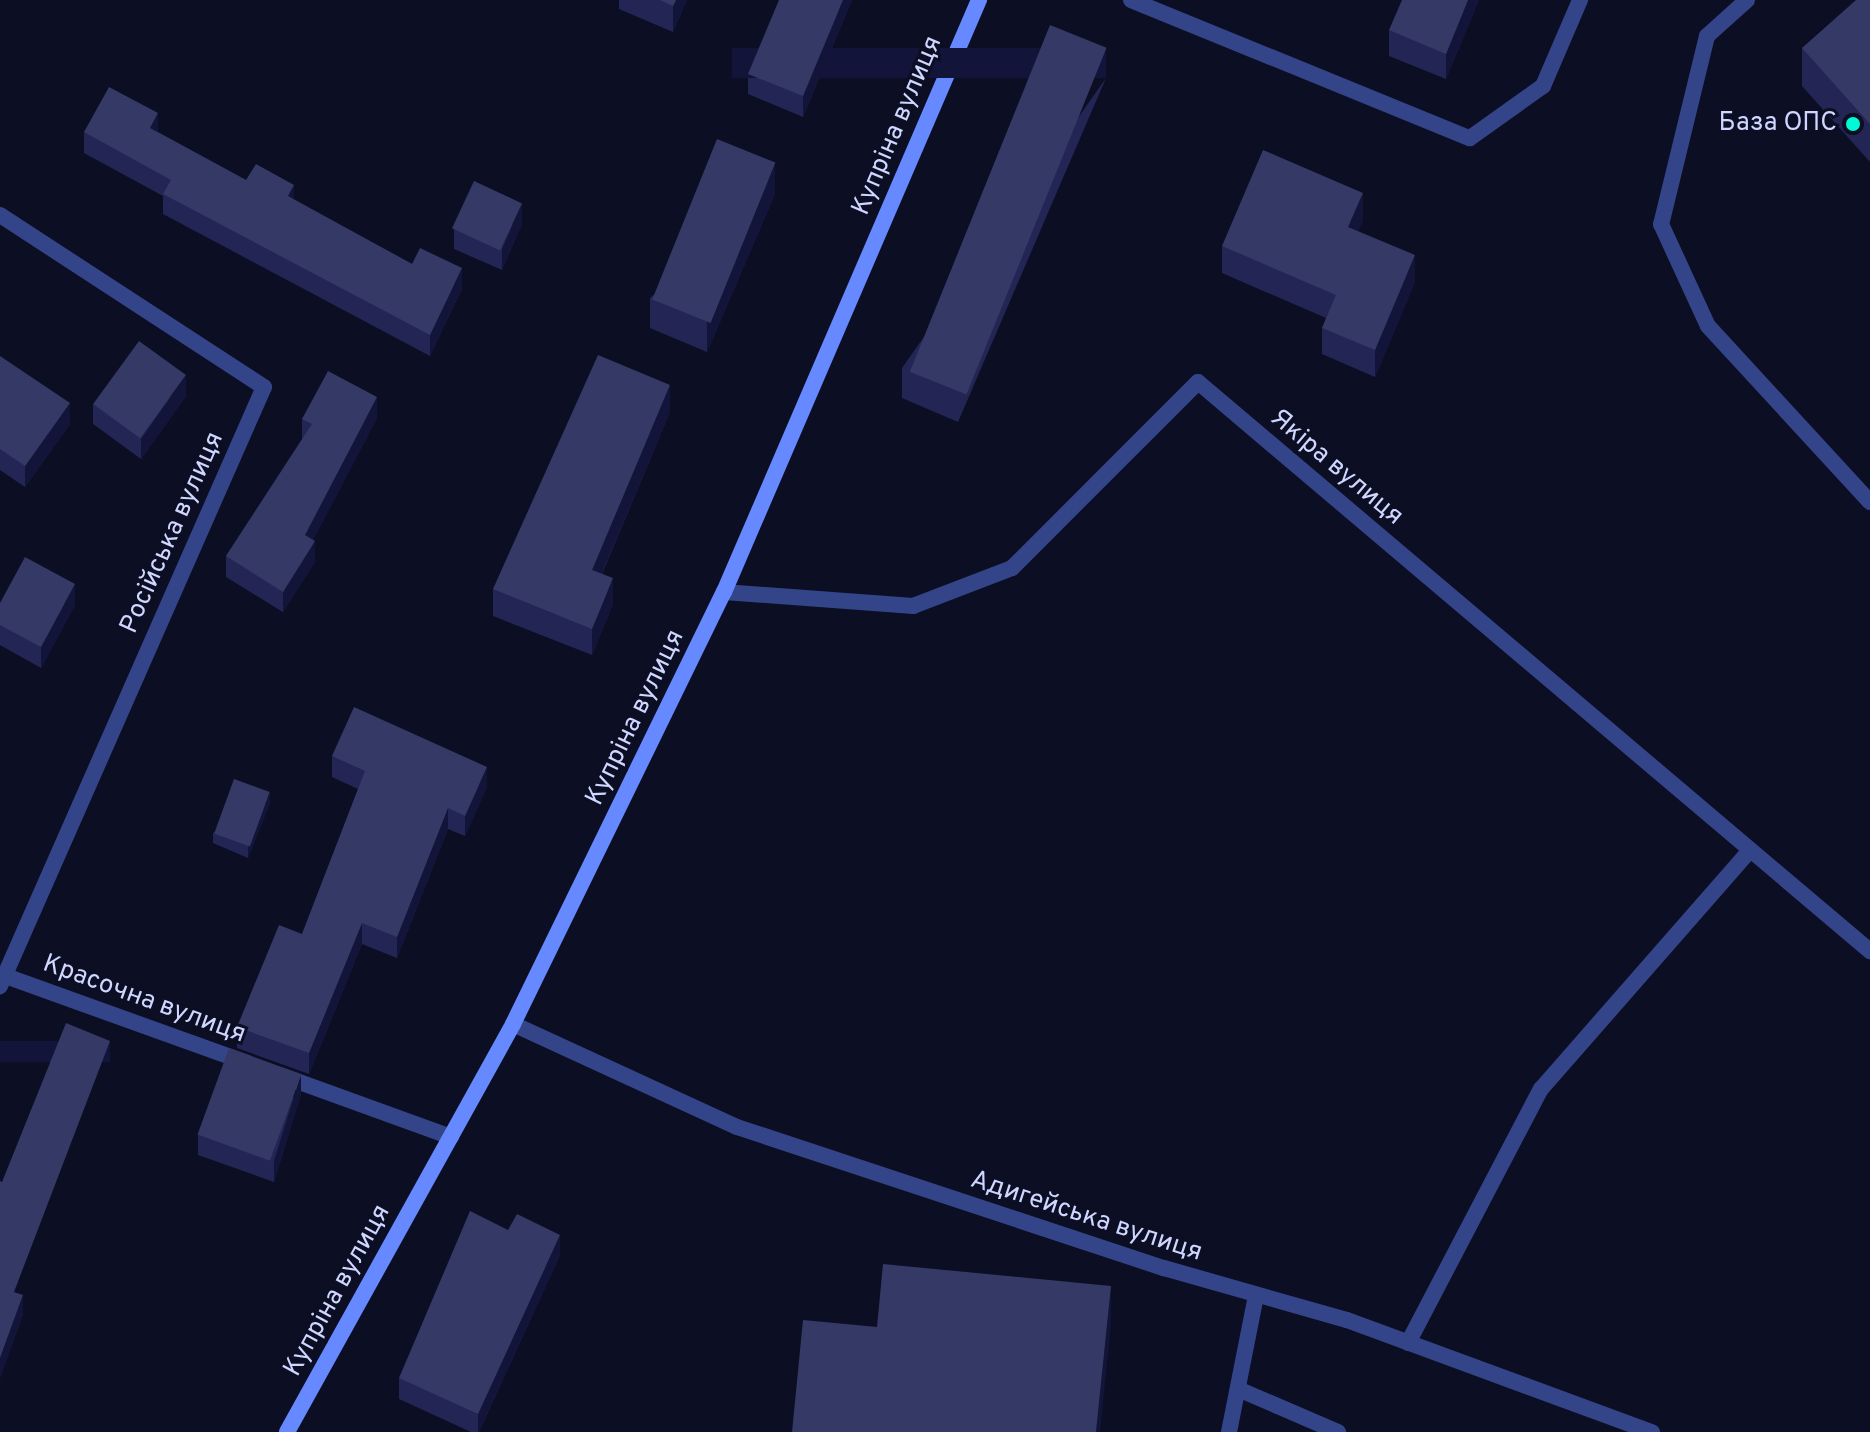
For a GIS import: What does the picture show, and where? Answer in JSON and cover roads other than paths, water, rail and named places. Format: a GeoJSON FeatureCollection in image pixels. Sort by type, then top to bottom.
{"type":"FeatureCollection","features":[{"type":"Feature","properties":{"kind":"main road","name":"Купріна вулиця"},"geometry":{"type":"LineString","coordinates":[[287,1432],[513,1024],[724,592],[979,0]]}},
{"type":"Feature","properties":{"kind":"street"},"geometry":{"type":"LineString","coordinates":[[1131,0],[1470,138],[1543,86],[1580,0]]}},
{"type":"Feature","properties":{"kind":"street"},"geometry":{"type":"LineString","coordinates":[[1747,0],[1707,36],[1661,224],[1708,326],[1870,502]]}},
{"type":"Feature","properties":{"kind":"street","name":"Російська вулиця"},"geometry":{"type":"LineString","coordinates":[[0,215],[264,387],[2,978]]}},
{"type":"Feature","properties":{"kind":"street","name":"Якіра вулиця"},"geometry":{"type":"LineString","coordinates":[[724,592],[913,606],[1012,568],[1198,382],[1870,951]]}},
{"type":"Feature","properties":{"kind":"street"},"geometry":{"type":"LineString","coordinates":[[1408,1343],[1541,1089],[1750,850]]}},
{"type":"Feature","properties":{"kind":"street","name":"Красочна вулиця"},"geometry":{"type":"LineString","coordinates":[[2,978],[451,1137]]}},
{"type":"Feature","properties":{"kind":"street","name":"Адигейська вулиця"},"geometry":{"type":"LineString","coordinates":[[513,1024],[737,1127],[1408,1343],[1652,1432]]}},
{"type":"Feature","properties":{"kind":"street"},"geometry":{"type":"LineString","coordinates":[[1229,1432],[1256,1296]]}},
{"type":"Feature","properties":{"kind":"street"},"geometry":{"type":"LineString","coordinates":[[1238,1389],[1319,1428],[1338,1432]]}},
{"type":"Feature","properties":{"kind":"place","name":"База ОПС"},"geometry":{"type":"Point","coordinates":[1853,124]}}]}
